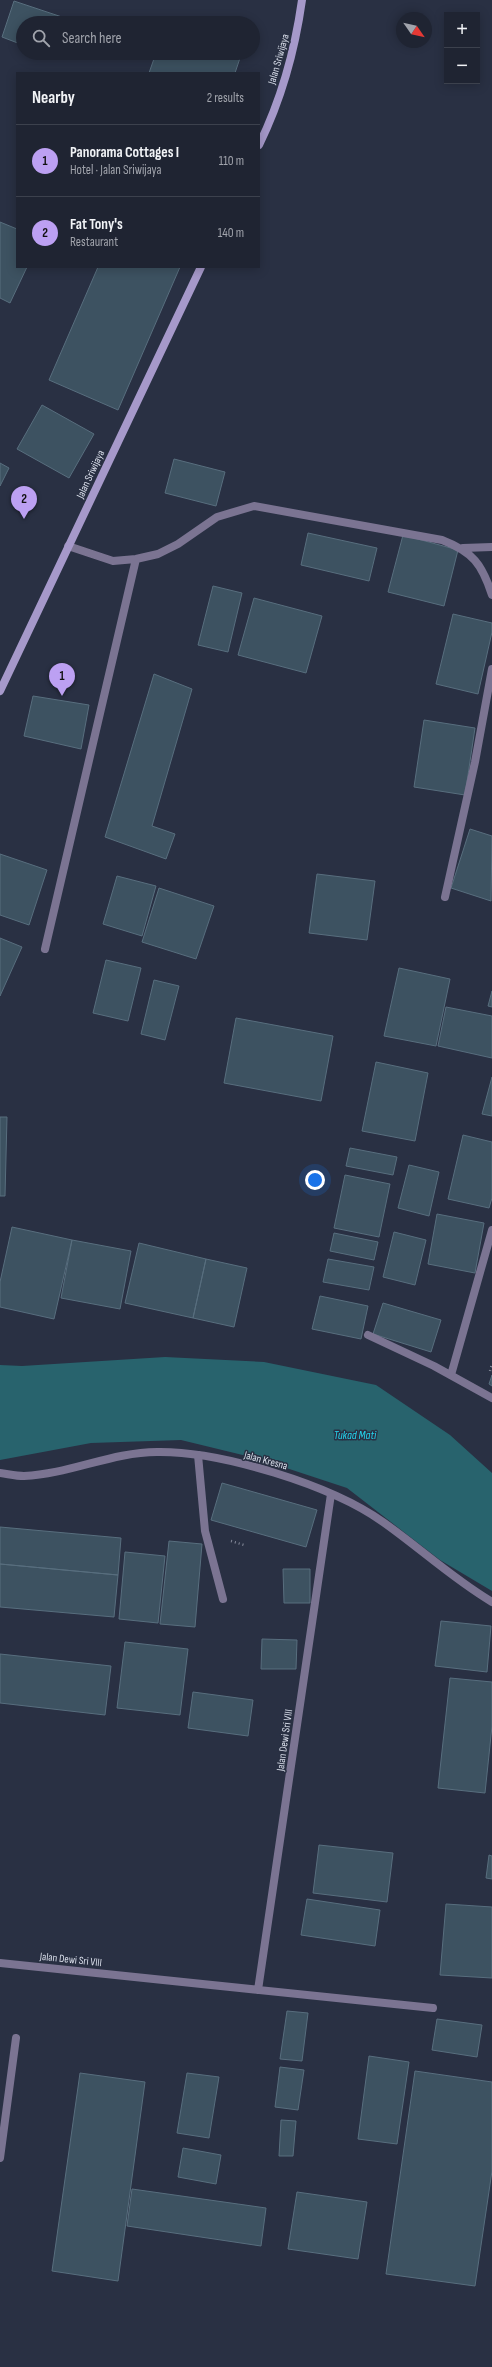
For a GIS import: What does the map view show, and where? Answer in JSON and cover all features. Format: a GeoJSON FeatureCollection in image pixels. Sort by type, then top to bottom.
{"type":"FeatureCollection","features":[{"type":"Feature","properties":{"kind":"street","name":"Jalan Sriwijaya"},"geometry":{"type":"LineString","coordinates":[[260,142],[284,82],[298,26],[302,0]]}},
{"type":"Feature","properties":{"kind":"street","name":"Jalan Sriwijaya"},"geometry":{"type":"LineString","coordinates":[[0,691],[201,268]]}},
{"type":"Feature","properties":{"kind":"street"},"geometry":{"type":"LineString","coordinates":[[68,546],[113,561],[136,559],[158,554],[178,544],[217,517],[254,506],[442,540],[463,548],[492,547]]}},
{"type":"Feature","properties":{"kind":"street"},"geometry":{"type":"LineString","coordinates":[[463,548],[484,572],[492,595]]}},
{"type":"Feature","properties":{"kind":"street"},"geometry":{"type":"LineString","coordinates":[[45,949],[136,559]]}},
{"type":"Feature","properties":{"kind":"street"},"geometry":{"type":"LineString","coordinates":[[445,897],[475,762],[492,669]]}},
{"type":"Feature","properties":{"kind":"street"},"geometry":{"type":"LineString","coordinates":[[452,1375],[492,1230]]}},
{"type":"Feature","properties":{"kind":"street"},"geometry":{"type":"LineString","coordinates":[[368,1335],[452,1375],[492,1398]]}},
{"type":"Feature","properties":{"kind":"street","name":"Jalan Kresna"},"geometry":{"type":"LineString","coordinates":[[0,1473],[24,1476],[65,1470],[122,1456],[158,1452],[198,1455],[249,1466],[292,1478],[331,1494],[382,1521],[469,1589],[492,1602]]}},
{"type":"Feature","properties":{"kind":"street"},"geometry":{"type":"LineString","coordinates":[[198,1455],[204,1531],[223,1599]]}},
{"type":"Feature","properties":{"kind":"street","name":"Jalan Dewi Sri VIII"},"geometry":{"type":"LineString","coordinates":[[258,1990],[331,1494]]}},
{"type":"Feature","properties":{"kind":"street","name":"Jalan Dewi Sri VIII"},"geometry":{"type":"LineString","coordinates":[[0,1963],[433,2008]]}},
{"type":"Feature","properties":{"kind":"street"},"geometry":{"type":"LineString","coordinates":[[0,2158],[16,2038]]}},
{"type":"Feature","properties":{"kind":"water","name":"Tukad Mati"},"geometry":{"type":"Polygon","coordinates":[[[165,1357],[264,1362],[376,1385],[450,1435],[492,1473],[492,1591],[440,1560],[347,1488],[259,1459],[181,1440],[91,1443],[0,1460],[0,1365],[22,1366],[165,1357]]]}},
{"type":"Feature","properties":{"kind":"building"},"geometry":{"type":"Polygon","coordinates":[[[14,1],[59,16],[16,16],[16,42],[2,37],[14,1]]]}},
{"type":"Feature","properties":{"kind":"building"},"geometry":{"type":"Polygon","coordinates":[[[154,60],[239,60],[235,72],[149,72],[154,60]]]}},
{"type":"Feature","properties":{"kind":"building"},"geometry":{"type":"Polygon","coordinates":[[[0,222],[16,229],[16,268],[27,268],[10,303],[0,298],[0,222]]]}},
{"type":"Feature","properties":{"kind":"building"},"geometry":{"type":"Polygon","coordinates":[[[98,268],[180,268],[118,410],[49,380],[98,268]]]}},
{"type":"Feature","properties":{"kind":"building"},"geometry":{"type":"Polygon","coordinates":[[[42,405],[94,434],[69,478],[17,449],[42,405]]]}},
{"type":"Feature","properties":{"kind":"building"},"geometry":{"type":"Polygon","coordinates":[[[174,459],[225,472],[216,506],[165,493],[174,459]]]}},
{"type":"Feature","properties":{"kind":"building"},"geometry":{"type":"Polygon","coordinates":[[[0,463],[9,468],[0,486],[0,463]]]}},
{"type":"Feature","properties":{"kind":"building"},"geometry":{"type":"Polygon","coordinates":[[[308,533],[377,548],[369,581],[301,565],[308,533]]]}},
{"type":"Feature","properties":{"kind":"building"},"geometry":{"type":"Polygon","coordinates":[[[403,535],[458,550],[444,606],[388,592],[403,535]]]}},
{"type":"Feature","properties":{"kind":"building"},"geometry":{"type":"Polygon","coordinates":[[[213,586],[242,593],[228,652],[198,645],[213,586]]]}},
{"type":"Feature","properties":{"kind":"building"},"geometry":{"type":"Polygon","coordinates":[[[254,598],[322,616],[306,673],[238,655],[254,598]]]}},
{"type":"Feature","properties":{"kind":"building"},"geometry":{"type":"Polygon","coordinates":[[[453,614],[492,623],[492,632],[478,694],[436,684],[453,614]]]}},
{"type":"Feature","properties":{"kind":"building"},"geometry":{"type":"Polygon","coordinates":[[[154,674],[192,689],[152,826],[175,834],[166,859],[105,837],[154,674]]]}},
{"type":"Feature","properties":{"kind":"building"},"geometry":{"type":"Polygon","coordinates":[[[33,696],[89,705],[81,749],[24,736],[33,696]]]}},
{"type":"Feature","properties":{"kind":"building"},"geometry":{"type":"Polygon","coordinates":[[[424,720],[475,728],[465,795],[414,787],[424,720]]]}},
{"type":"Feature","properties":{"kind":"building"},"geometry":{"type":"Polygon","coordinates":[[[470,829],[492,836],[491,901],[451,888],[470,829]]]}},
{"type":"Feature","properties":{"kind":"building"},"geometry":{"type":"Polygon","coordinates":[[[0,854],[47,870],[29,925],[0,915],[0,854]]]}},
{"type":"Feature","properties":{"kind":"building"},"geometry":{"type":"Polygon","coordinates":[[[317,874],[375,881],[367,940],[309,933],[317,874]]]}},
{"type":"Feature","properties":{"kind":"building"},"geometry":{"type":"Polygon","coordinates":[[[117,876],[156,886],[142,936],[103,924],[117,876]]]}},
{"type":"Feature","properties":{"kind":"building"},"geometry":{"type":"Polygon","coordinates":[[[159,888],[214,906],[196,959],[142,942],[159,888]]]}},
{"type":"Feature","properties":{"kind":"building"},"geometry":{"type":"Polygon","coordinates":[[[0,938],[22,947],[0,996],[0,938]]]}},
{"type":"Feature","properties":{"kind":"building"},"geometry":{"type":"Polygon","coordinates":[[[106,960],[141,968],[128,1021],[93,1013],[106,960]]]}},
{"type":"Feature","properties":{"kind":"building"},"geometry":{"type":"Polygon","coordinates":[[[399,968],[450,979],[436,1046],[384,1036],[399,968]]]}},
{"type":"Feature","properties":{"kind":"building"},"geometry":{"type":"Polygon","coordinates":[[[154,980],[179,986],[165,1040],[141,1034],[154,980]]]}},
{"type":"Feature","properties":{"kind":"building"},"geometry":{"type":"Polygon","coordinates":[[[492,991],[492,1007],[488,1006],[492,991]]]}},
{"type":"Feature","properties":{"kind":"building"},"geometry":{"type":"Polygon","coordinates":[[[446,1007],[492,1016],[492,1058],[438,1046],[446,1007]]]}},
{"type":"Feature","properties":{"kind":"building"},"geometry":{"type":"Polygon","coordinates":[[[236,1018],[333,1036],[321,1101],[224,1083],[236,1018]]]}},
{"type":"Feature","properties":{"kind":"building"},"geometry":{"type":"Polygon","coordinates":[[[376,1062],[428,1073],[415,1141],[362,1131],[376,1062]]]}},
{"type":"Feature","properties":{"kind":"building"},"geometry":{"type":"Polygon","coordinates":[[[492,1077],[492,1116],[482,1114],[492,1077]]]}},
{"type":"Feature","properties":{"kind":"building"},"geometry":{"type":"Polygon","coordinates":[[[0,1117],[7,1117],[5,1196],[0,1196],[0,1117]]]}},
{"type":"Feature","properties":{"kind":"building"},"geometry":{"type":"Polygon","coordinates":[[[463,1135],[492,1142],[492,1198],[489,1208],[448,1199],[463,1135]]]}},
{"type":"Feature","properties":{"kind":"building"},"geometry":{"type":"Polygon","coordinates":[[[350,1148],[397,1157],[393,1175],[346,1166],[350,1148]]]}},
{"type":"Feature","properties":{"kind":"building"},"geometry":{"type":"Polygon","coordinates":[[[409,1165],[439,1172],[429,1216],[398,1208],[409,1165]]]}},
{"type":"Feature","properties":{"kind":"building"},"geometry":{"type":"Polygon","coordinates":[[[345,1175],[390,1184],[379,1237],[334,1228],[345,1175]]]}},
{"type":"Feature","properties":{"kind":"building"},"geometry":{"type":"Polygon","coordinates":[[[437,1214],[484,1223],[475,1273],[428,1264],[437,1214]]]}},
{"type":"Feature","properties":{"kind":"building"},"geometry":{"type":"Polygon","coordinates":[[[12,1227],[72,1240],[54,1319],[0,1307],[0,1282],[12,1227]]]}},
{"type":"Feature","properties":{"kind":"building"},"geometry":{"type":"Polygon","coordinates":[[[394,1232],[426,1240],[415,1285],[383,1277],[394,1232]]]}},
{"type":"Feature","properties":{"kind":"building"},"geometry":{"type":"Polygon","coordinates":[[[334,1233],[378,1242],[374,1260],[330,1251],[334,1233]]]}},
{"type":"Feature","properties":{"kind":"building"},"geometry":{"type":"Polygon","coordinates":[[[72,1240],[131,1251],[120,1309],[61,1298],[72,1240]]]}},
{"type":"Feature","properties":{"kind":"building"},"geometry":{"type":"Polygon","coordinates":[[[139,1243],[206,1259],[193,1318],[125,1303],[139,1243]]]}},
{"type":"Feature","properties":{"kind":"building"},"geometry":{"type":"Polygon","coordinates":[[[206,1259],[247,1268],[234,1327],[193,1318],[206,1259]]]}},
{"type":"Feature","properties":{"kind":"building"},"geometry":{"type":"Polygon","coordinates":[[[328,1259],[374,1267],[369,1290],[323,1282],[328,1259]]]}},
{"type":"Feature","properties":{"kind":"building"},"geometry":{"type":"Polygon","coordinates":[[[320,1296],[368,1306],[361,1339],[312,1329],[320,1296]]]}},
{"type":"Feature","properties":{"kind":"building"},"geometry":{"type":"Polygon","coordinates":[[[383,1303],[441,1320],[431,1352],[373,1334],[383,1303]]]}},
{"type":"Feature","properties":{"kind":"building"},"geometry":{"type":"Polygon","coordinates":[[[492,1375],[492,1386],[489,1384],[492,1375]]]}},
{"type":"Feature","properties":{"kind":"building"},"geometry":{"type":"Polygon","coordinates":[[[222,1483],[317,1510],[306,1547],[211,1520],[222,1483]]]}},
{"type":"Feature","properties":{"kind":"building"},"geometry":{"type":"Polygon","coordinates":[[[0,1527],[121,1538],[118,1575],[0,1564],[0,1527]]]}},
{"type":"Feature","properties":{"kind":"building"},"geometry":{"type":"Polygon","coordinates":[[[169,1541],[202,1544],[195,1627],[160,1624],[169,1541]]]}},
{"type":"Feature","properties":{"kind":"building"},"geometry":{"type":"Polygon","coordinates":[[[125,1552],[165,1556],[158,1623],[119,1619],[125,1552]]]}},
{"type":"Feature","properties":{"kind":"building"},"geometry":{"type":"Polygon","coordinates":[[[0,1564],[118,1575],[114,1617],[0,1607],[0,1564]]]}},
{"type":"Feature","properties":{"kind":"building"},"geometry":{"type":"Polygon","coordinates":[[[283,1569],[310,1569],[310,1603],[284,1603],[283,1569]]]}},
{"type":"Feature","properties":{"kind":"building"},"geometry":{"type":"Polygon","coordinates":[[[441,1621],[491,1626],[487,1672],[435,1666],[441,1621]]]}},
{"type":"Feature","properties":{"kind":"building"},"geometry":{"type":"Polygon","coordinates":[[[262,1639],[297,1640],[296,1669],[261,1669],[262,1639]]]}},
{"type":"Feature","properties":{"kind":"building"},"geometry":{"type":"Polygon","coordinates":[[[125,1642],[188,1649],[180,1715],[117,1708],[125,1642]]]}},
{"type":"Feature","properties":{"kind":"building"},"geometry":{"type":"Polygon","coordinates":[[[0,1654],[111,1666],[105,1715],[0,1703],[0,1654]]]}},
{"type":"Feature","properties":{"kind":"building"},"geometry":{"type":"Polygon","coordinates":[[[450,1678],[492,1682],[492,1726],[485,1793],[438,1788],[450,1678]]]}},
{"type":"Feature","properties":{"kind":"building"},"geometry":{"type":"Polygon","coordinates":[[[193,1692],[253,1700],[248,1736],[188,1728],[193,1692]]]}},
{"type":"Feature","properties":{"kind":"building"},"geometry":{"type":"Polygon","coordinates":[[[319,1845],[393,1853],[387,1902],[313,1893],[319,1845]]]}},
{"type":"Feature","properties":{"kind":"building"},"geometry":{"type":"Polygon","coordinates":[[[489,1855],[492,1856],[492,1879],[486,1878],[489,1855]]]}},
{"type":"Feature","properties":{"kind":"building"},"geometry":{"type":"Polygon","coordinates":[[[307,1899],[380,1910],[375,1946],[301,1935],[307,1899]]]}},
{"type":"Feature","properties":{"kind":"building"},"geometry":{"type":"Polygon","coordinates":[[[446,1904],[492,1907],[492,1978],[440,1975],[446,1904]]]}},
{"type":"Feature","properties":{"kind":"building"},"geometry":{"type":"Polygon","coordinates":[[[287,2011],[308,2013],[302,2061],[280,2059],[287,2011]]]}},
{"type":"Feature","properties":{"kind":"building"},"geometry":{"type":"Polygon","coordinates":[[[437,2019],[482,2025],[477,2057],[432,2050],[437,2019]]]}},
{"type":"Feature","properties":{"kind":"building"},"geometry":{"type":"Polygon","coordinates":[[[369,2056],[409,2062],[397,2144],[358,2139],[369,2056]]]}},
{"type":"Feature","properties":{"kind":"building"},"geometry":{"type":"Polygon","coordinates":[[[280,2067],[304,2070],[298,2110],[275,2107],[280,2067]]]}},
{"type":"Feature","properties":{"kind":"building"},"geometry":{"type":"Polygon","coordinates":[[[415,2071],[492,2082],[492,2171],[475,2286],[386,2274],[415,2071]]]}},
{"type":"Feature","properties":{"kind":"building"},"geometry":{"type":"Polygon","coordinates":[[[80,2073],[145,2082],[118,2281],[52,2271],[80,2073]]]}},
{"type":"Feature","properties":{"kind":"building"},"geometry":{"type":"Polygon","coordinates":[[[187,2073],[219,2077],[209,2138],[177,2133],[187,2073]]]}},
{"type":"Feature","properties":{"kind":"building"},"geometry":{"type":"Polygon","coordinates":[[[281,2120],[296,2121],[293,2156],[279,2156],[281,2120]]]}},
{"type":"Feature","properties":{"kind":"building"},"geometry":{"type":"Polygon","coordinates":[[[183,2148],[221,2155],[216,2184],[178,2177],[183,2148]]]}},
{"type":"Feature","properties":{"kind":"building"},"geometry":{"type":"Polygon","coordinates":[[[132,2189],[266,2208],[261,2246],[127,2226],[132,2189]]]}},
{"type":"Feature","properties":{"kind":"building"},"geometry":{"type":"Polygon","coordinates":[[[297,2192],[367,2202],[358,2259],[288,2249],[297,2192]]]}},
{"type":"Feature","properties":{"kind":"place","name":"Fat Tony's"},"geometry":{"type":"Point","coordinates":[24,519]}},
{"type":"Feature","properties":{"kind":"place","name":"Panorama Cottages I"},"geometry":{"type":"Point","coordinates":[62,696]}}]}
